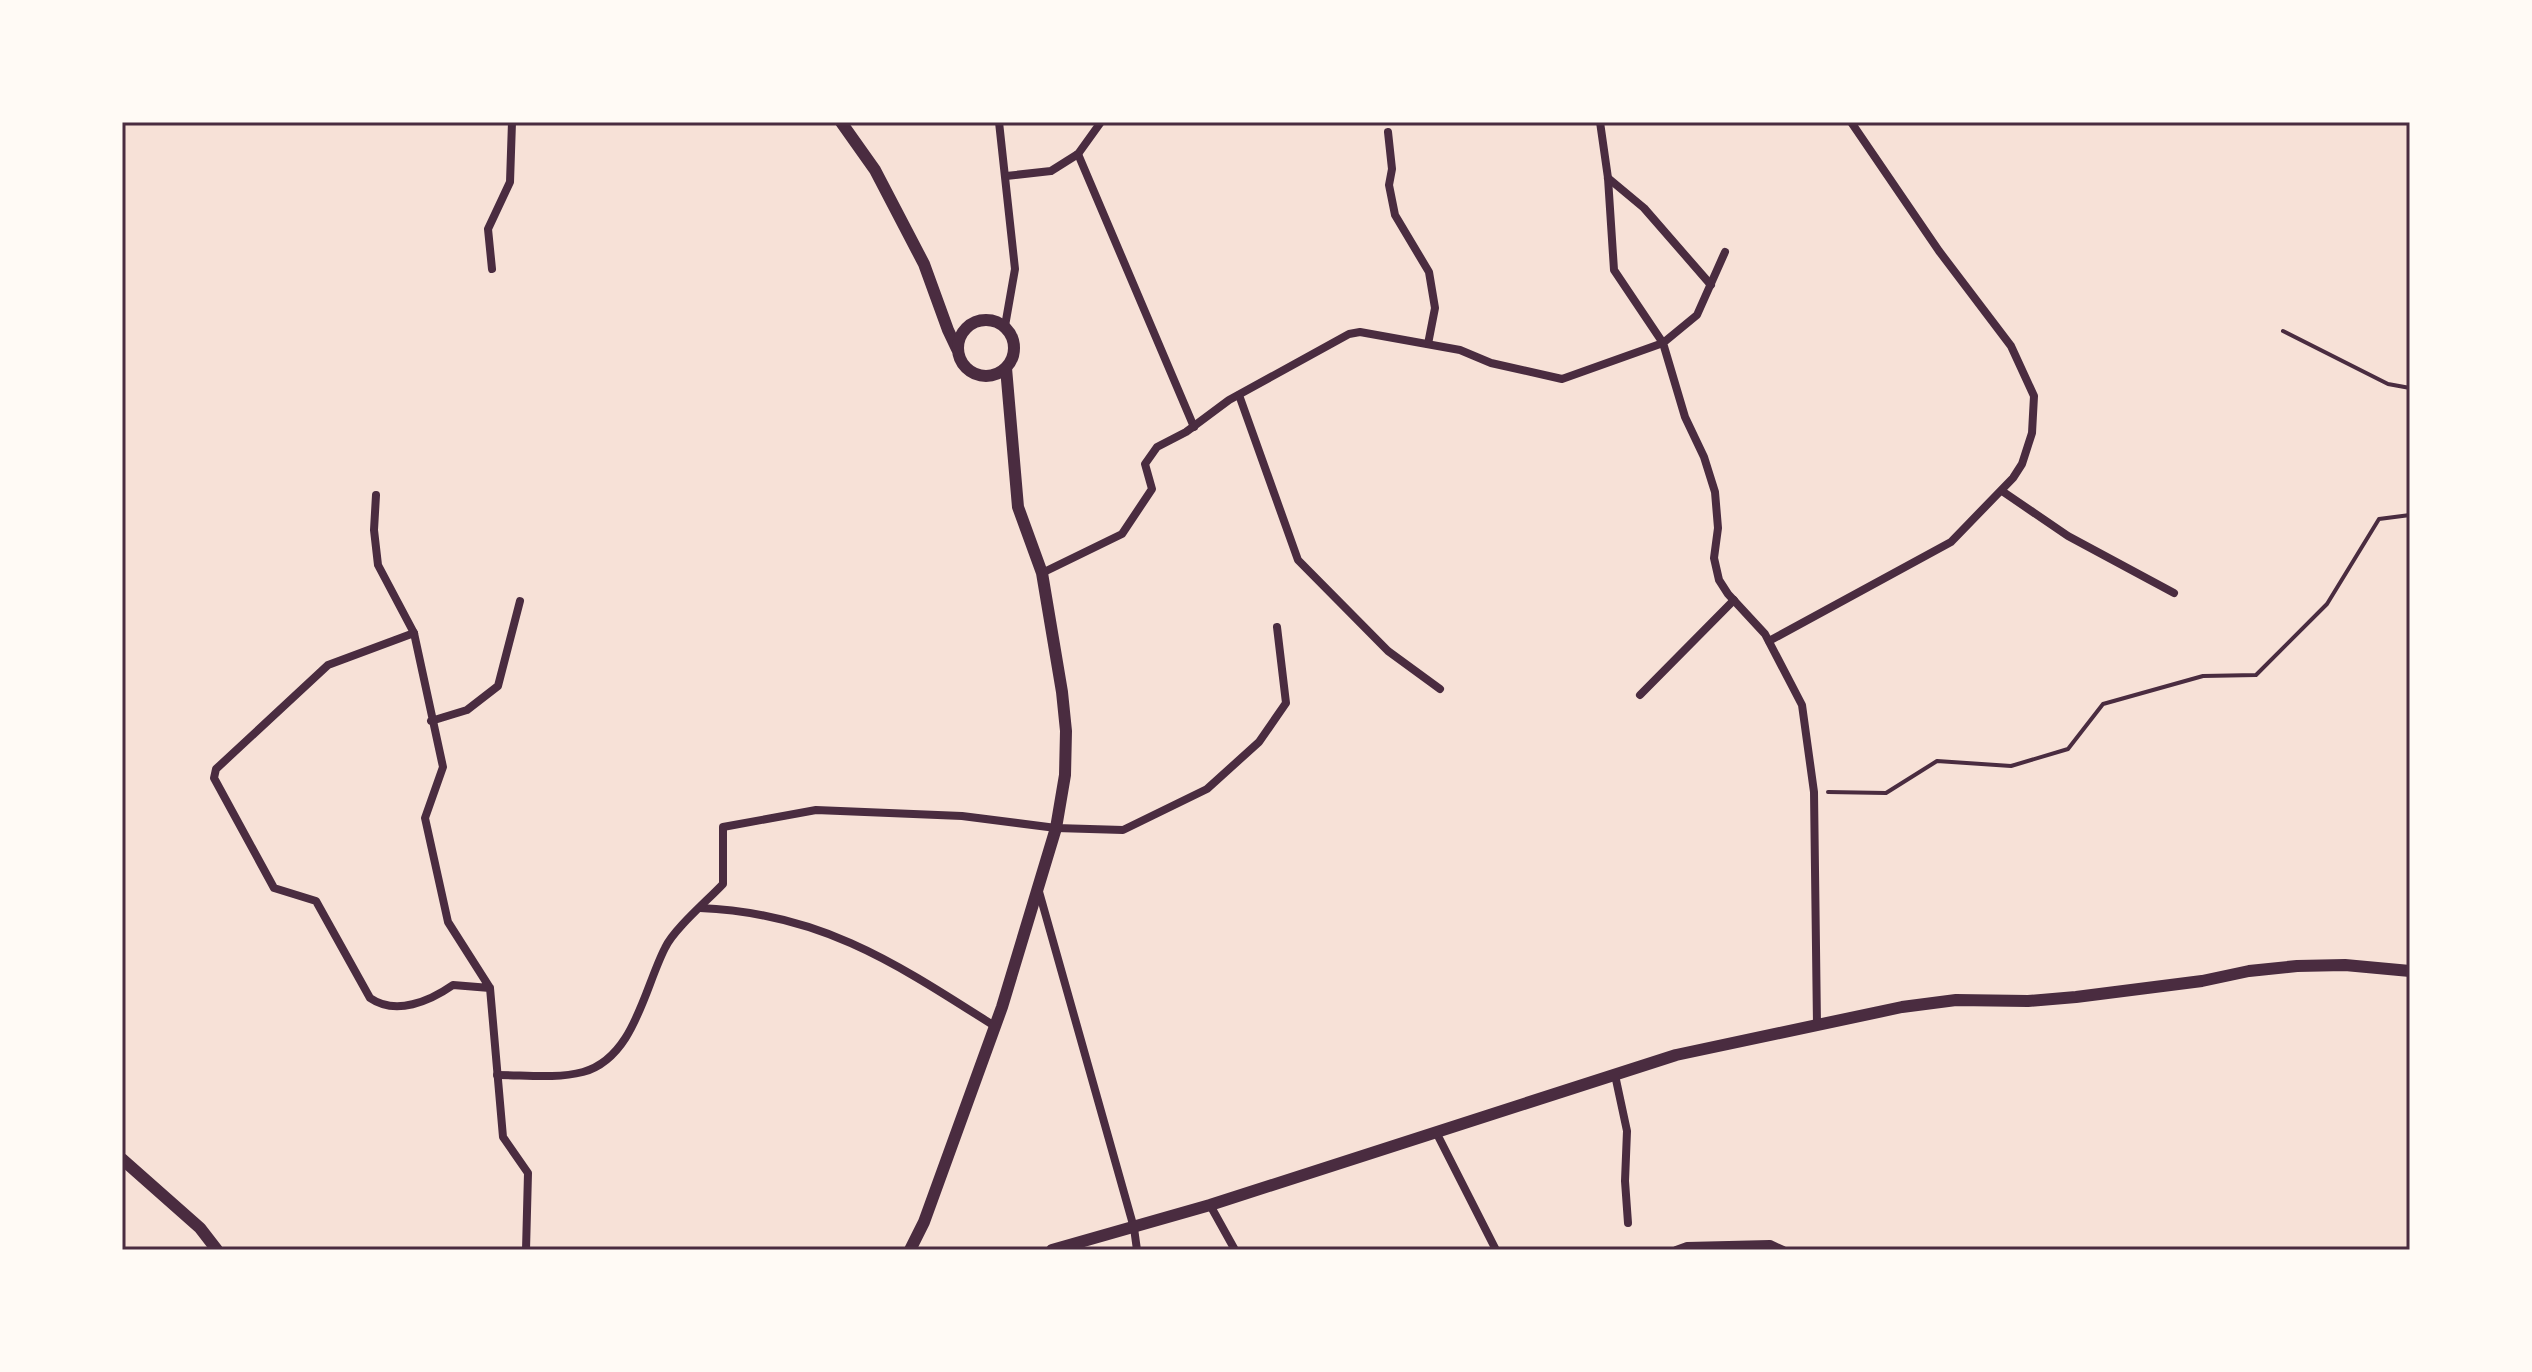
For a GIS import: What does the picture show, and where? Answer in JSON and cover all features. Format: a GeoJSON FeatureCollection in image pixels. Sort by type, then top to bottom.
{"type":"FeatureCollection","features":[{"type":"Feature","properties":{"kind":"street"},"geometry":{"type":"LineString","coordinates":[[492,269],[488,229],[510,182],[512,122]]}},
{"type":"Feature","properties":{"kind":"street"},"geometry":{"type":"LineString","coordinates":[[841,122],[875,170],[924,264],[948,330],[964,366],[980,376],[998,374],[1006,368],[1014,352],[1014,342],[1005,326],[997,321],[978,320],[963,330],[957,349]]}},
{"type":"Feature","properties":{"kind":"street"},"geometry":{"type":"LineString","coordinates":[[999,122],[1015,269],[1005,326]]}},
{"type":"Feature","properties":{"kind":"street"},"geometry":{"type":"LineString","coordinates":[[1006,176],[1051,171],[1078,154],[1101,122]]}},
{"type":"Feature","properties":{"kind":"street"},"geometry":{"type":"LineString","coordinates":[[1600,122],[1608,178],[1614,270],[1663,343],[1685,417],[1711,474],[1718,510],[1715,569],[1719,580],[1769,641],[1802,705],[1814,792],[1817,1025]]}},
{"type":"Feature","properties":{"kind":"street"},"geometry":{"type":"LineString","coordinates":[[1769,641],[1951,542],[2018,471],[2028,449],[2034,416],[2034,396],[2011,346],[1957,276],[1851,122]]}},
{"type":"Feature","properties":{"kind":"street"},"geometry":{"type":"LineString","coordinates":[[1388,132],[1392,169],[1389,185],[1395,215],[1429,272],[1435,308],[1428,344]]}},
{"type":"Feature","properties":{"kind":"street"},"geometry":{"type":"LineString","coordinates":[[1078,154],[1194,427]]}},
{"type":"Feature","properties":{"kind":"street"},"geometry":{"type":"LineString","coordinates":[[1608,178],[1644,208],[1711,285]]}},
{"type":"Feature","properties":{"kind":"street"},"geometry":{"type":"LineString","coordinates":[[1042,573],[1122,534],[1152,489],[1145,464],[1157,447],[1194,427],[1239,395],[1349,334],[1360,332],[1460,350],[1491,363],[1562,379],[1663,343],[1697,315],[1725,252]]}},
{"type":"Feature","properties":{"kind":"street"},"geometry":{"type":"LineString","coordinates":[[910,1250],[924,1222],[996,1027],[1056,828],[1065,775],[1066,731],[1060,679],[1042,573],[1018,507],[1006,368]]}},
{"type":"Feature","properties":{"kind":"street"},"geometry":{"type":"LineString","coordinates":[[1239,395],[1298,560],[1388,651],[1440,689]]}},
{"type":"Feature","properties":{"kind":"street"},"geometry":{"type":"LineString","coordinates":[[2002,491],[2068,536],[2174,593]]}},
{"type":"Feature","properties":{"kind":"street"},"geometry":{"type":"LineString","coordinates":[[376,495],[374,530],[378,565],[414,633],[443,767],[425,818],[440,888],[448,922],[490,988],[503,1137],[528,1173],[526,1250]]}},
{"type":"Feature","properties":{"kind":"street"},"geometry":{"type":"LineString","coordinates":[[1640,695],[1734,600]]}},
{"type":"Feature","properties":{"kind":"street"},"geometry":{"type":"LineString","coordinates":[[431,721],[467,710],[498,686],[520,601]]}},
{"type":"Feature","properties":{"kind":"street"},"geometry":{"type":"LineString","coordinates":[[497,1075],[553,1076],[584,1072],[609,1061],[630,1030],[666,944],[723,884],[723,827],[816,810],[962,816],[1056,828],[1123,830],[1207,789],[1259,742],[1286,703],[1277,627]]}},
{"type":"Feature","properties":{"kind":"street"},"geometry":{"type":"LineString","coordinates":[[414,633],[328,665],[216,769],[214,778],[274,888],[316,901],[370,998],[377,1003],[400,1007],[436,996],[453,985],[490,988]]}},
{"type":"Feature","properties":{"kind":"street"},"geometry":{"type":"LineString","coordinates":[[1038,888],[1134,1228],[1137,1250]]}},
{"type":"Feature","properties":{"kind":"street"},"geometry":{"type":"LineString","coordinates":[[700,908],[765,915],[837,936],[893,962],[996,1027]]}},
{"type":"Feature","properties":{"kind":"street"},"geometry":{"type":"LineString","coordinates":[[1052,1250],[1210,1205],[1676,1055],[1915,1004],[2076,997],[2202,981],[2281,967],[2345,965],[2410,971]]}},
{"type":"Feature","properties":{"kind":"street"},"geometry":{"type":"LineString","coordinates":[[1615,1075],[1627,1131],[1625,1181],[1628,1223]]}},
{"type":"Feature","properties":{"kind":"street"},"geometry":{"type":"LineString","coordinates":[[1436,1132],[1496,1250]]}},
{"type":"Feature","properties":{"kind":"street"},"geometry":{"type":"LineString","coordinates":[[122,1159],[200,1228],[217,1250]]}},
{"type":"Feature","properties":{"kind":"street"},"geometry":{"type":"LineString","coordinates":[[1210,1205],[1235,1250]]}},
{"type":"Feature","properties":{"kind":"street"},"geometry":{"type":"LineString","coordinates":[[1676,1250],[1687,1246],[1770,1244],[1783,1250]]}},
{"type":"Feature","properties":{"kind":"path"},"geometry":{"type":"LineString","coordinates":[[2283,331],[2388,384],[2410,388]]}},
{"type":"Feature","properties":{"kind":"path"},"geometry":{"type":"LineString","coordinates":[[1814,792],[1886,793],[1937,761],[2011,766],[2068,749],[2103,704],[2203,676],[2256,675],[2327,604],[2379,519],[2410,515]]}}]}
